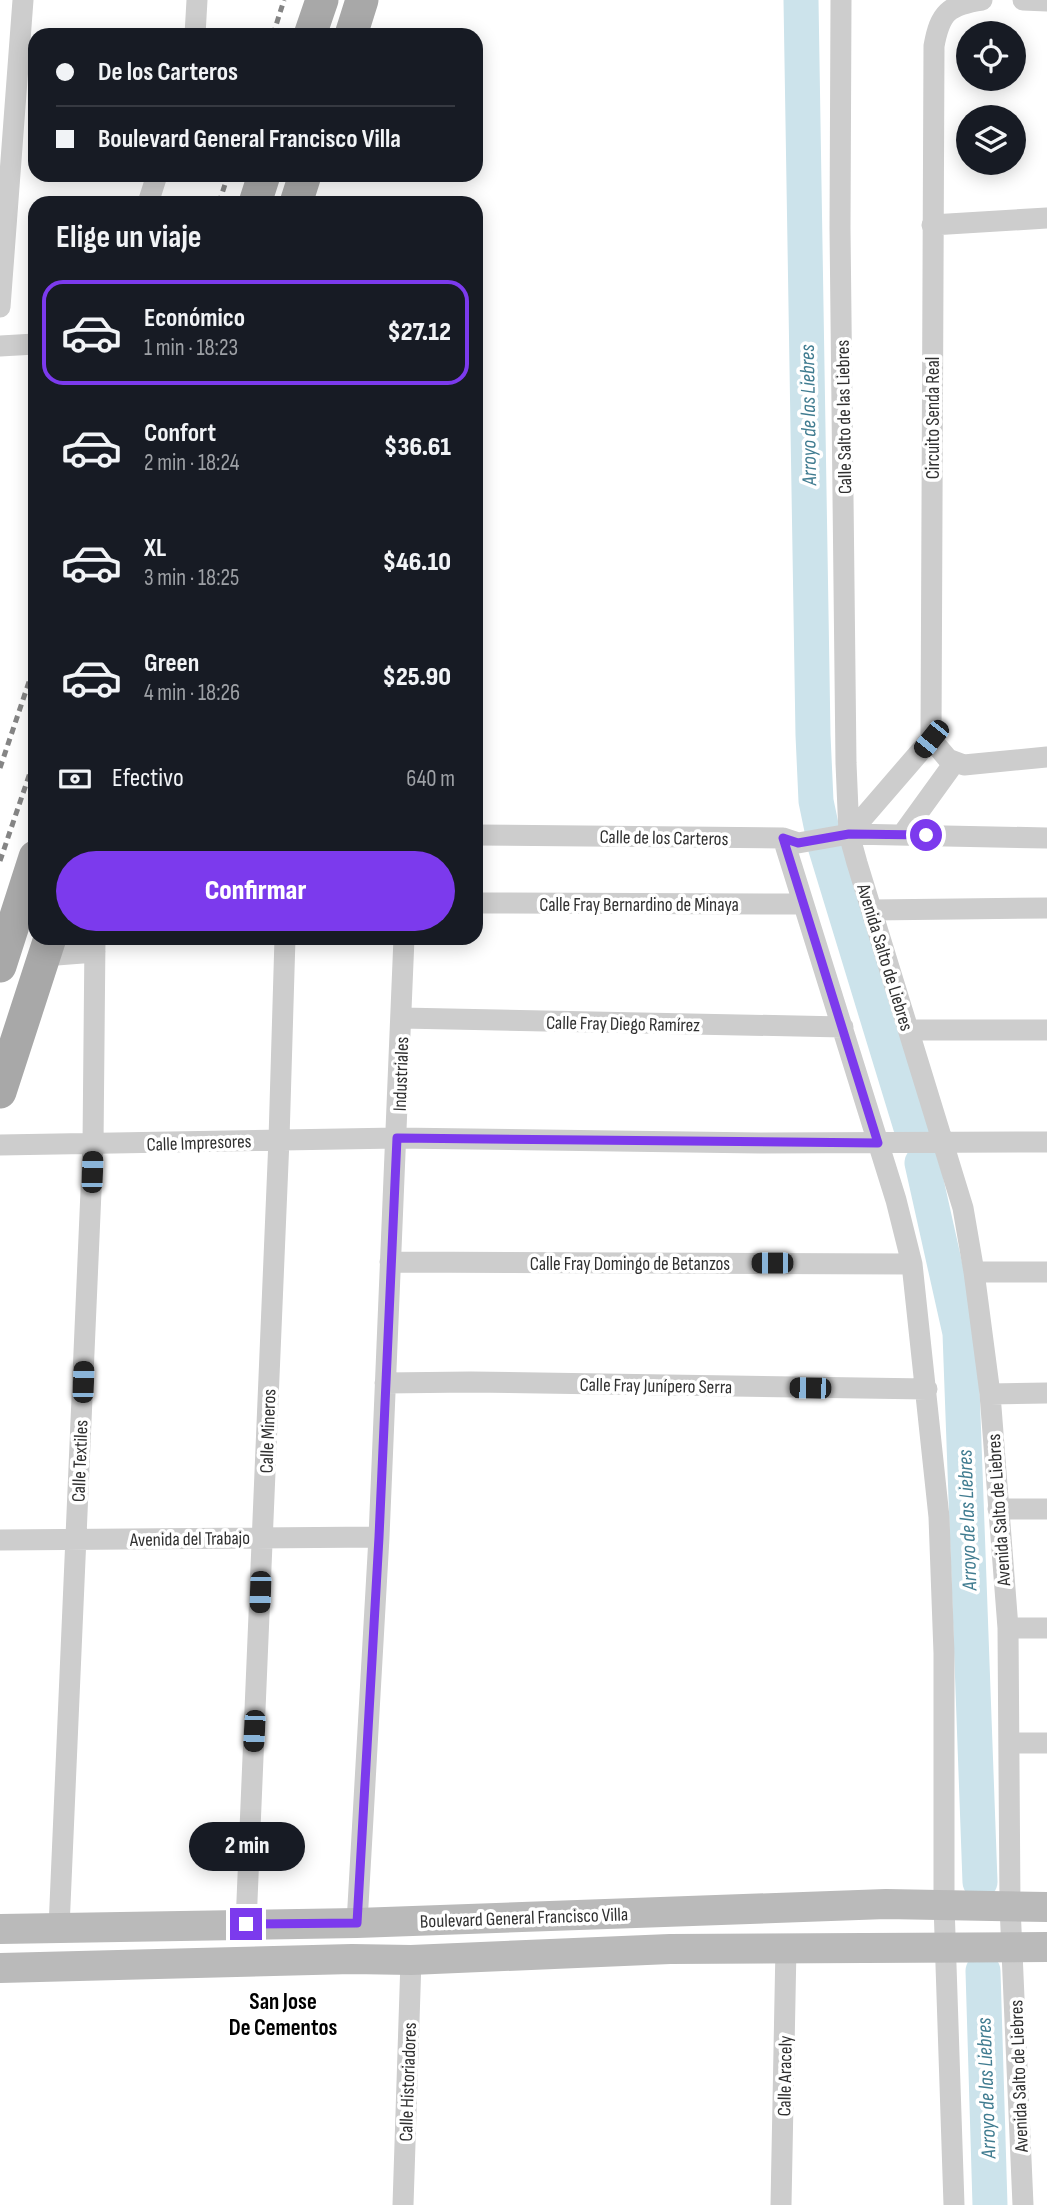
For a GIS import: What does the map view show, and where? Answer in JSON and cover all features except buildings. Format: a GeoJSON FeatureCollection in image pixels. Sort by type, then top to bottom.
{"type":"FeatureCollection","features":[{"type":"Feature","properties":{"kind":"main road"},"geometry":{"type":"LineString","coordinates":[[312,28],[322,0]]}},
{"type":"Feature","properties":{"kind":"main road"},"geometry":{"type":"LineString","coordinates":[[353,28],[362,0]]}},
{"type":"Feature","properties":{"kind":"main road"},"geometry":{"type":"LineString","coordinates":[[0,966],[28,879]]}},
{"type":"Feature","properties":{"kind":"main road"},"geometry":{"type":"LineString","coordinates":[[0,1092],[47,947]]}},
{"type":"Feature","properties":{"kind":"main road","name":"Boulevard General Francisco Villa"},"geometry":{"type":"LineString","coordinates":[[0,1929],[357,1923],[744,1907],[1047,1906]]}},
{"type":"Feature","properties":{"kind":"main road","name":"Boulevard General Francisco Villa"},"geometry":{"type":"LineString","coordinates":[[0,1968],[352,1959],[411,1960],[786,1947],[1047,1947]]}},
{"type":"Feature","properties":{"kind":"street"},"geometry":{"type":"LineString","coordinates":[[0,307],[23,0]]}},
{"type":"Feature","properties":{"kind":"street"},"geometry":{"type":"LineString","coordinates":[[195,28],[197,0]]}},
{"type":"Feature","properties":{"kind":"street","name":"Calle Salto de las Liebres"},"geometry":{"type":"LineString","coordinates":[[841,0],[840,228],[846,764],[842,835]]}},
{"type":"Feature","properties":{"kind":"street","name":"Circuito Senda Real"},"geometry":{"type":"LineString","coordinates":[[931,739],[932,225],[936,35],[944,14],[953,7],[982,0]]}},
{"type":"Feature","properties":{"kind":"street"},"geometry":{"type":"LineString","coordinates":[[1023,0],[1047,1]]}},
{"type":"Feature","properties":{"kind":"street"},"geometry":{"type":"LineString","coordinates":[[932,225],[1047,218]]}},
{"type":"Feature","properties":{"kind":"street"},"geometry":{"type":"LineString","coordinates":[[0,346],[28,344]]}},
{"type":"Feature","properties":{"kind":"street"},"geometry":{"type":"LineString","coordinates":[[842,835],[931,739],[954,763],[972,765],[1047,757]]}},
{"type":"Feature","properties":{"kind":"street"},"geometry":{"type":"LineString","coordinates":[[902,835],[954,763]]}},
{"type":"Feature","properties":{"kind":"street","name":"Calle de los Carteros"},"geometry":{"type":"LineString","coordinates":[[483,835],[791,841],[842,835],[1047,838]]}},
{"type":"Feature","properties":{"kind":"street","name":"Avenida Salto de Liebres"},"geometry":{"type":"LineString","coordinates":[[842,835],[872,910],[909,1030],[935,1141],[962,1208],[974,1272],[990,1394],[1007,1628],[1010,1743],[1003,1906],[1023,2205]]}},
{"type":"Feature","properties":{"kind":"street"},"geometry":{"type":"LineString","coordinates":[[791,841],[802,904],[883,1143],[912,1264],[939,1517],[952,1905],[954,2205]]}},
{"type":"Feature","properties":{"kind":"street","name":"Calle Fray Bernardino de Minaya"},"geometry":{"type":"LineString","coordinates":[[483,904],[802,904]]}},
{"type":"Feature","properties":{"kind":"street"},"geometry":{"type":"LineString","coordinates":[[872,910],[1047,908]]}},
{"type":"Feature","properties":{"kind":"street","name":"Calle Textiles"},"geometry":{"type":"LineString","coordinates":[[47,947],[95,945],[93,1145],[59,1928]]}},
{"type":"Feature","properties":{"kind":"street","name":"Calle Mineros"},"geometry":{"type":"LineString","coordinates":[[246,1924],[285,945]]}},
{"type":"Feature","properties":{"kind":"street","name":"Industriales"},"geometry":{"type":"LineString","coordinates":[[357,1923],[379,1537],[404,945]]}},
{"type":"Feature","properties":{"kind":"street","name":"Calle Fray Diego Ramírez"},"geometry":{"type":"LineString","coordinates":[[402,1018],[843,1027]]}},
{"type":"Feature","properties":{"kind":"street"},"geometry":{"type":"LineString","coordinates":[[909,1030],[1047,1030]]}},
{"type":"Feature","properties":{"kind":"street","name":"Calle Impresores"},"geometry":{"type":"LineString","coordinates":[[0,1145],[397,1138],[1047,1142]]}},
{"type":"Feature","properties":{"kind":"street","name":"Calle Fray Domingo de Betanzos"},"geometry":{"type":"LineString","coordinates":[[390,1262],[912,1264]]}},
{"type":"Feature","properties":{"kind":"street"},"geometry":{"type":"LineString","coordinates":[[974,1272],[1047,1272]]}},
{"type":"Feature","properties":{"kind":"street","name":"Calle Fray Junípero Serra"},"geometry":{"type":"LineString","coordinates":[[385,1383],[471,1382],[927,1390]]}},
{"type":"Feature","properties":{"kind":"street"},"geometry":{"type":"LineString","coordinates":[[990,1394],[1047,1393]]}},
{"type":"Feature","properties":{"kind":"street"},"geometry":{"type":"LineString","coordinates":[[998,1509],[1047,1509]]}},
{"type":"Feature","properties":{"kind":"street","name":"Avenida del Trabajo"},"geometry":{"type":"LineString","coordinates":[[0,1539],[379,1537]]}},
{"type":"Feature","properties":{"kind":"street"},"geometry":{"type":"LineString","coordinates":[[1007,1628],[1047,1628]]}},
{"type":"Feature","properties":{"kind":"street"},"geometry":{"type":"LineString","coordinates":[[1010,1743],[1047,1743]]}},
{"type":"Feature","properties":{"kind":"street","name":"Calle Aracely"},"geometry":{"type":"LineString","coordinates":[[781,2205],[786,1947]]}},
{"type":"Feature","properties":{"kind":"street","name":"Calle Historiadores"},"geometry":{"type":"LineString","coordinates":[[403,2205],[411,1960]]}},
{"type":"Feature","properties":{"kind":"waterway","name":"Arroyo de las Liebres"},"geometry":{"type":"LineString","coordinates":[[801,0],[813,735],[816,801],[822,830]]}},
{"type":"Feature","properties":{"kind":"waterway","name":"Arroyo de las Liebres"},"geometry":{"type":"LineString","coordinates":[[825,846],[912,1131]]}},
{"type":"Feature","properties":{"kind":"waterway","name":"Arroyo de las Liebres"},"geometry":{"type":"LineString","coordinates":[[922,1163],[960,1333],[980,1882]]}},
{"type":"Feature","properties":{"kind":"waterway","name":"Arroyo de las Liebres"},"geometry":{"type":"LineString","coordinates":[[983,1971],[990,2205]]}},
{"type":"Feature","properties":{"kind":"railway"},"geometry":{"type":"LineString","coordinates":[[275,28],[284,0]]}},
{"type":"Feature","properties":{"kind":"railway"},"geometry":{"type":"LineString","coordinates":[[221,196],[226,182]]}},
{"type":"Feature","properties":{"kind":"railway"},"geometry":{"type":"LineString","coordinates":[[0,768],[28,685]]}},
{"type":"Feature","properties":{"kind":"railway"},"geometry":{"type":"LineString","coordinates":[[0,861],[28,779]]}},
{"type":"Feature","properties":{"kind":"district","name":"San Jose De Cementos"},"geometry":{"type":"Point","coordinates":[283,2014]}},
{"type":"Feature","properties":{"kind":"route"},"geometry":{"type":"LineString","coordinates":[[246,1924],[357,1923],[379,1537],[397,1138],[878,1143],[783,838],[798,843],[849,834],[926,835]]}}]}
